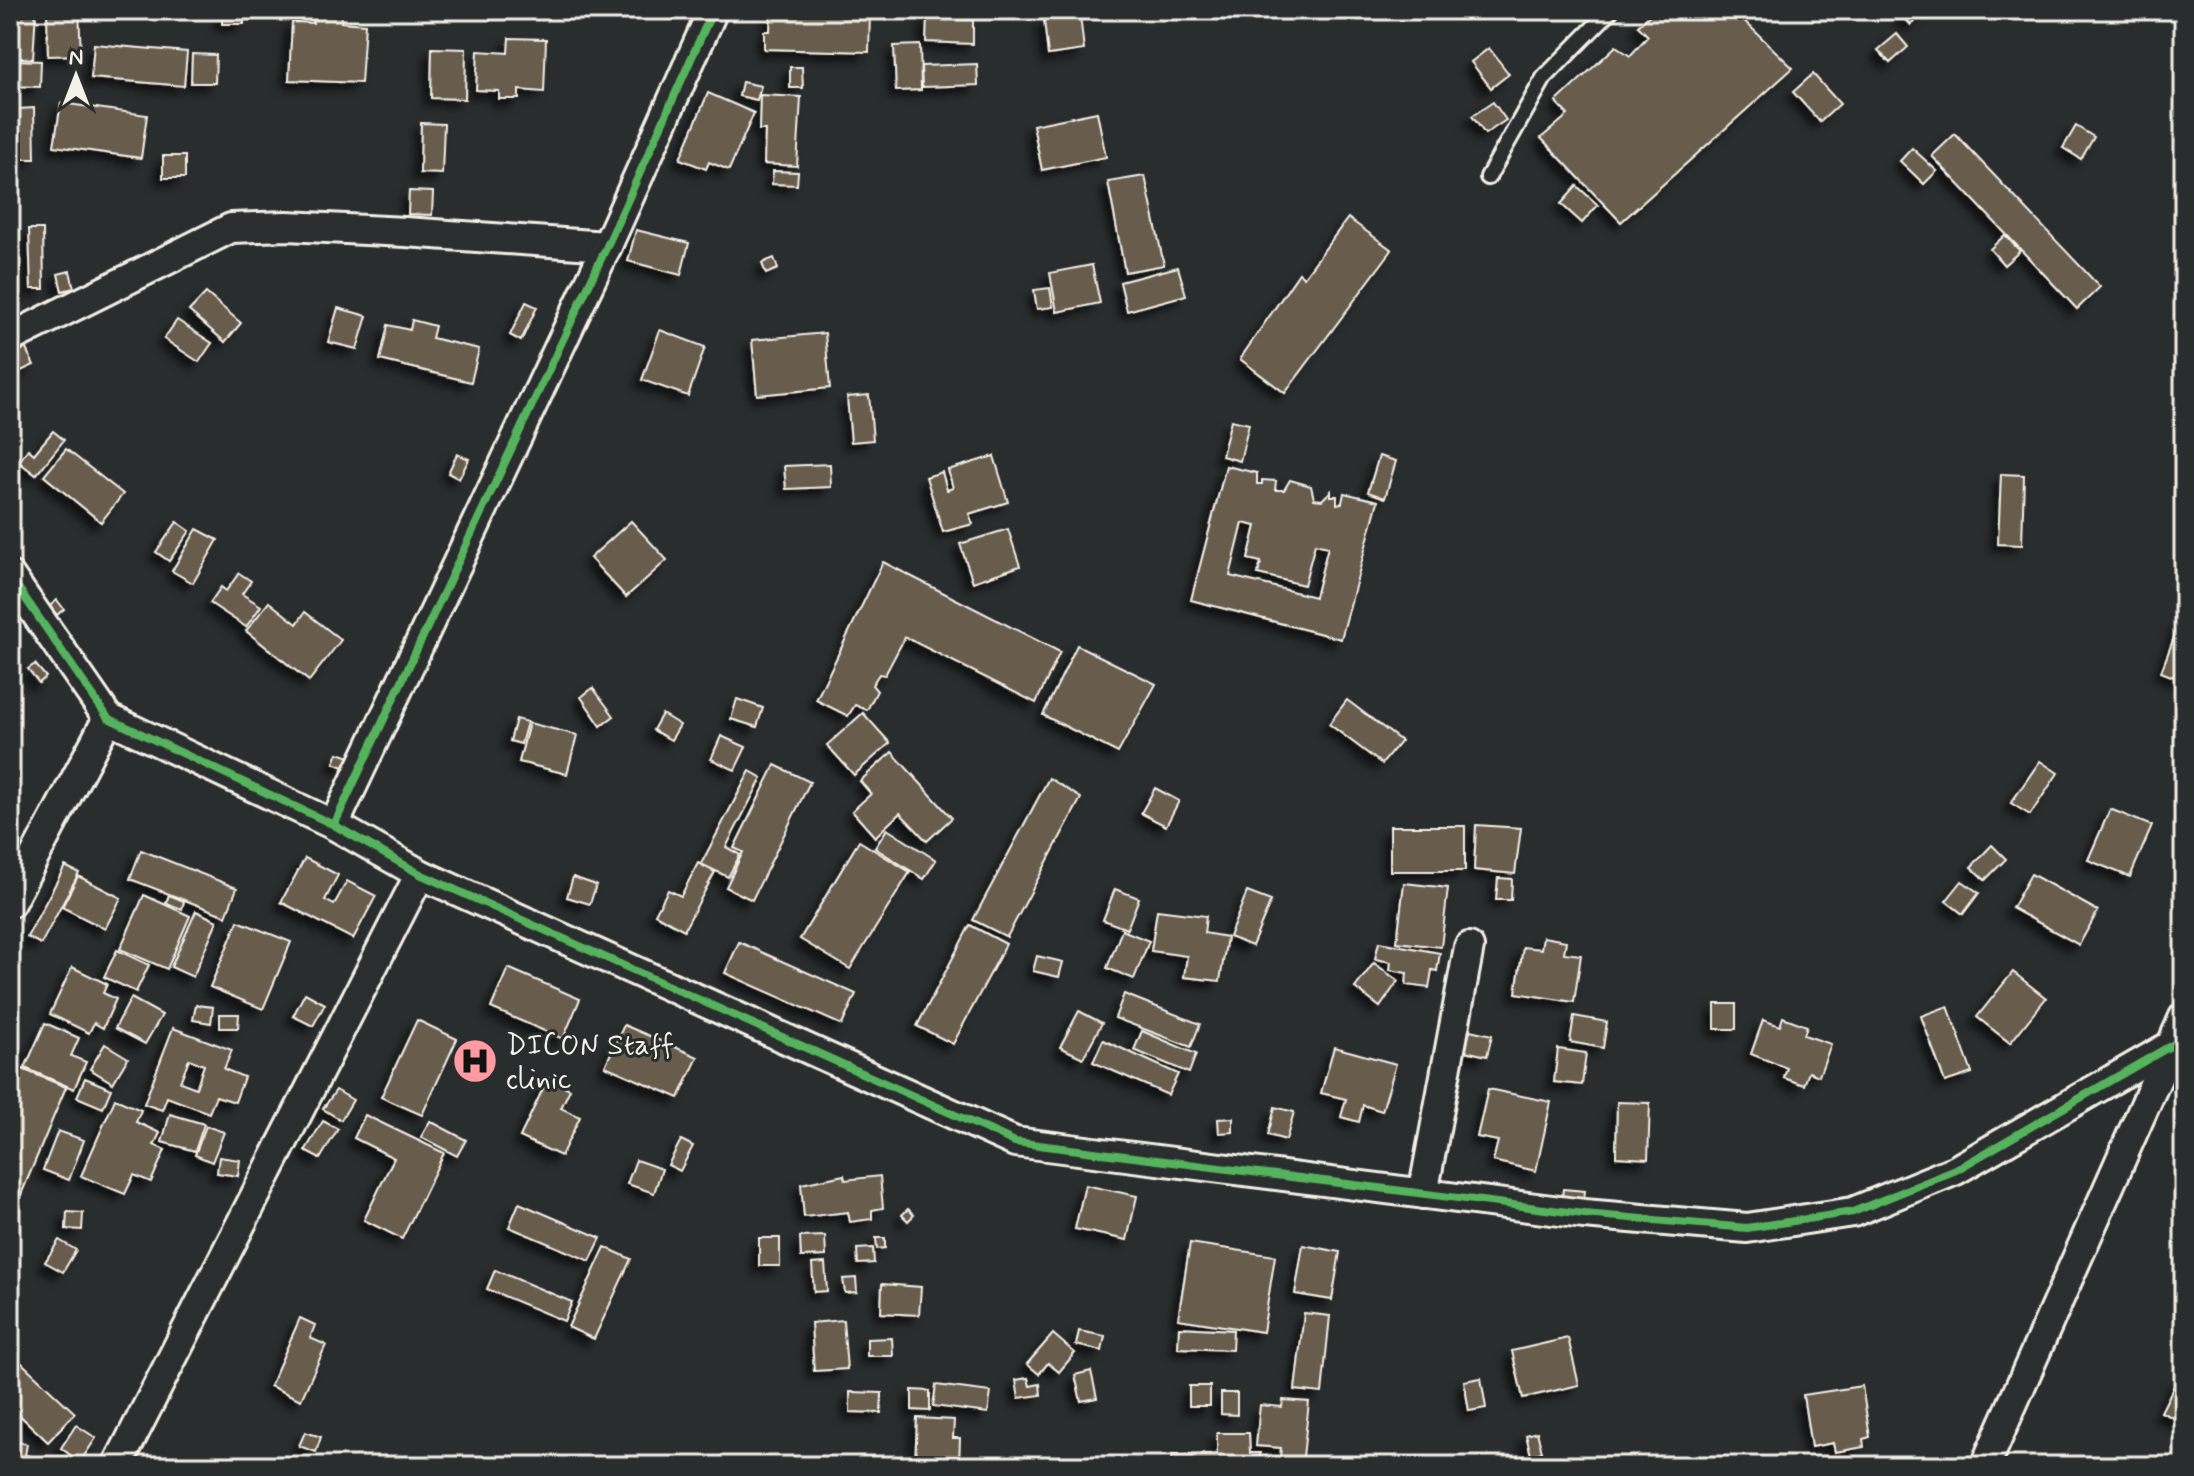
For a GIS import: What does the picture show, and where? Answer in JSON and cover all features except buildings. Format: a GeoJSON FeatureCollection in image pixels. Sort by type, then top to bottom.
{"type":"FeatureCollection","features":[{"type":"Feature","properties":{"kind":"street"},"geometry":{"type":"LineString","coordinates":[[334,825],[607,246],[713,10]]}},
{"type":"Feature","properties":{"kind":"street"},"geometry":{"type":"LineString","coordinates":[[10,338],[231,228],[360,229],[607,246]]}},
{"type":"Feature","properties":{"kind":"street"},"geometry":{"type":"LineString","coordinates":[[10,576],[108,718],[334,825],[420,874],[1015,1142],[1584,1214],[1747,1228],[1853,1212],[1956,1170],[2172,1045]]}},
{"type":"Feature","properties":{"kind":"street"},"geometry":{"type":"LineString","coordinates":[[10,903],[108,718]]}},
{"type":"Feature","properties":{"kind":"street"},"geometry":{"type":"LineString","coordinates":[[117,1466],[420,874]]}},
{"type":"Feature","properties":{"kind":"street"},"geometry":{"type":"LineString","coordinates":[[1423,1194],[1469,947]]}},
{"type":"Feature","properties":{"kind":"street"},"geometry":{"type":"LineString","coordinates":[[1985,1466],[2184,1017]]}},
{"type":"Feature","properties":{"kind":"lane"},"geometry":{"type":"LineString","coordinates":[[1488,177],[1544,78],[1611,10]]}},
{"type":"Feature","properties":{"kind":"cycle path"},"geometry":{"type":"LineString","coordinates":[[334,825],[607,246],[713,10]]}},
{"type":"Feature","properties":{"kind":"cycle path"},"geometry":{"type":"LineString","coordinates":[[10,576],[108,718],[334,825],[420,874],[1015,1142],[1584,1214],[1747,1228],[1853,1212],[1956,1170],[2172,1045]]}},
{"type":"Feature","properties":{"kind":"place","name":"DICON Staff clinic"},"geometry":{"type":"Point","coordinates":[475,1061]}}]}
